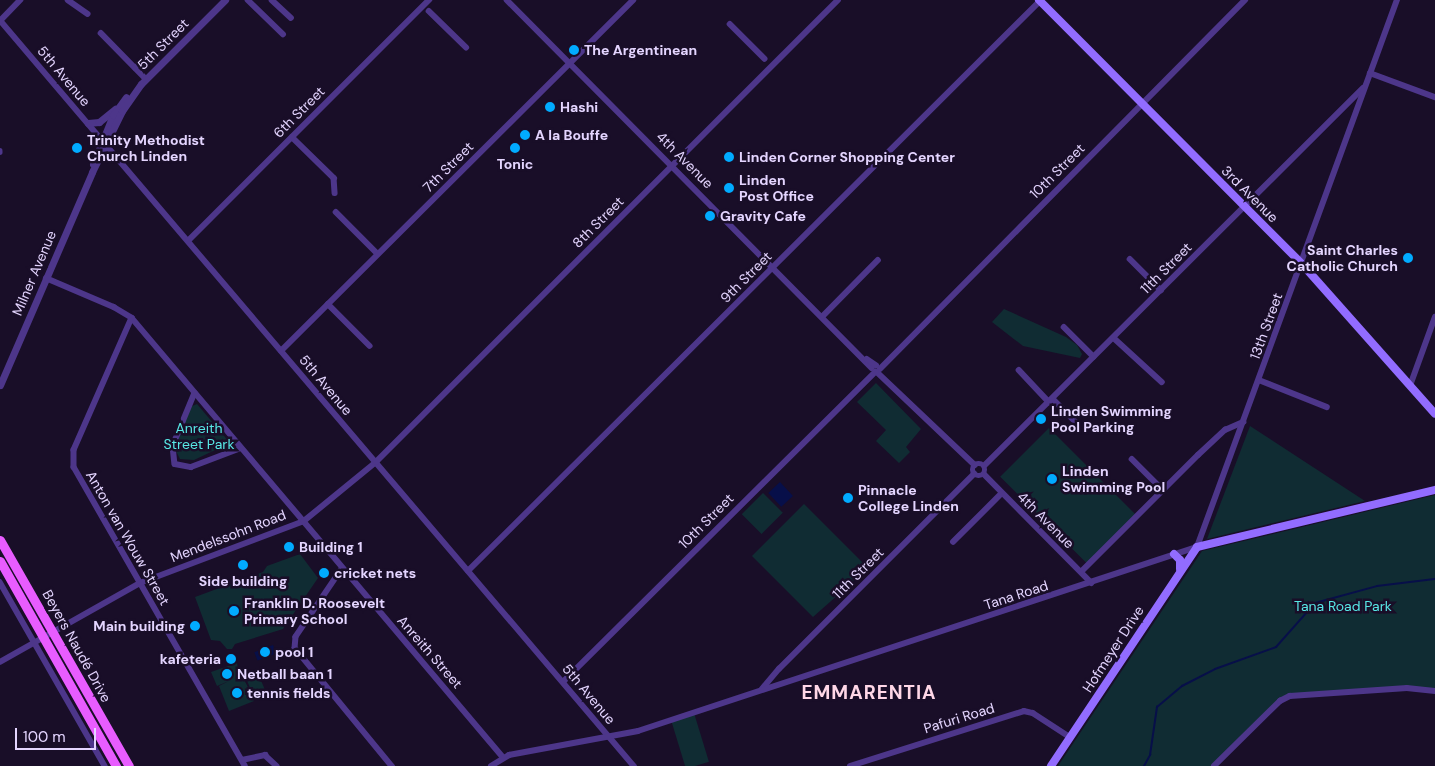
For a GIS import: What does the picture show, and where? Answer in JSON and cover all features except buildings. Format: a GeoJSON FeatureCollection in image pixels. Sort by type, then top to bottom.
{"type":"FeatureCollection","features":[{"type":"Feature","properties":{"kind":"main road","name":"3rd Avenue"},"geometry":{"type":"LineString","coordinates":[[1040,0],[1302,264],[1435,414]]}},
{"type":"Feature","properties":{"kind":"main road","name":"Tana Road"},"geometry":{"type":"LineString","coordinates":[[1197,547],[1435,490]]}},
{"type":"Feature","properties":{"kind":"main road","name":"Beyers Naudé Drive"},"geometry":{"type":"LineString","coordinates":[[0,540],[129,766]]}},
{"type":"Feature","properties":{"kind":"main road","name":"Hofmeyer Drive"},"geometry":{"type":"LineString","coordinates":[[1051,766],[1180,569],[1197,547]]}},
{"type":"Feature","properties":{"kind":"main road"},"geometry":{"type":"LineString","coordinates":[[1174,554],[1180,560],[1180,569]]}},
{"type":"Feature","properties":{"kind":"main road","name":"Beyers Naudé Drive"},"geometry":{"type":"LineString","coordinates":[[0,562],[38,640],[116,766]]}},
{"type":"Feature","properties":{"kind":"street"},"geometry":{"type":"LineString","coordinates":[[0,20],[20,0]]}},
{"type":"Feature","properties":{"kind":"street"},"geometry":{"type":"LineString","coordinates":[[68,0],[88,14]]}},
{"type":"Feature","properties":{"kind":"street","name":"5th Street"},"geometry":{"type":"LineString","coordinates":[[104,142],[118,107],[225,0]]}},
{"type":"Feature","properties":{"kind":"street"},"geometry":{"type":"LineString","coordinates":[[248,0],[283,34]]}},
{"type":"Feature","properties":{"kind":"street"},"geometry":{"type":"LineString","coordinates":[[272,0],[291,18]]}},
{"type":"Feature","properties":{"kind":"street","name":"6th Street"},"geometry":{"type":"LineString","coordinates":[[188,241],[429,0]]}},
{"type":"Feature","properties":{"kind":"street","name":"4th Avenue"},"geometry":{"type":"LineString","coordinates":[[507,0],[886,379],[975,465]]}},
{"type":"Feature","properties":{"kind":"street","name":"7th Street"},"geometry":{"type":"LineString","coordinates":[[281,351],[633,0]]}},
{"type":"Feature","properties":{"kind":"street","name":"8th Street"},"geometry":{"type":"LineString","coordinates":[[376,462],[838,0]]}},
{"type":"Feature","properties":{"kind":"street","name":"9th Street"},"geometry":{"type":"LineString","coordinates":[[468,571],[1040,0]]}},
{"type":"Feature","properties":{"kind":"street","name":"10th Street"},"geometry":{"type":"LineString","coordinates":[[563,682],[1245,0]]}},
{"type":"Feature","properties":{"kind":"street","name":"13th Street"},"geometry":{"type":"LineString","coordinates":[[1197,547],[1397,0]]}},
{"type":"Feature","properties":{"kind":"street"},"geometry":{"type":"LineString","coordinates":[[429,11],[466,47]]}},
{"type":"Feature","properties":{"kind":"street","name":"5th Avenue"},"geometry":{"type":"LineString","coordinates":[[0,20],[634,766]]}},
{"type":"Feature","properties":{"kind":"street"},"geometry":{"type":"LineString","coordinates":[[730,24],[765,59]]}},
{"type":"Feature","properties":{"kind":"street"},"geometry":{"type":"LineString","coordinates":[[101,33],[135,68],[144,82]]}},
{"type":"Feature","properties":{"kind":"street"},"geometry":{"type":"LineString","coordinates":[[135,68],[146,58]]}},
{"type":"Feature","properties":{"kind":"street"},"geometry":{"type":"LineString","coordinates":[[1370,73],[1435,97]]}},
{"type":"Feature","properties":{"kind":"street","name":"5th Street"},"geometry":{"type":"LineString","coordinates":[[104,142],[122,111],[144,82]]}},
{"type":"Feature","properties":{"kind":"street","name":"11th Street"},"geometry":{"type":"LineString","coordinates":[[984,466],[1365,86]]}},
{"type":"Feature","properties":{"kind":"street"},"geometry":{"type":"LineString","coordinates":[[88,123],[99,122],[118,107]]}},
{"type":"Feature","properties":{"kind":"street"},"geometry":{"type":"LineString","coordinates":[[292,137],[334,178],[335,193]]}},
{"type":"Feature","properties":{"kind":"street","name":"Milner Avenue"},"geometry":{"type":"LineString","coordinates":[[0,385],[104,142]]}},
{"type":"Feature","properties":{"kind":"street"},"geometry":{"type":"LineString","coordinates":[[336,212],[378,254]]}},
{"type":"Feature","properties":{"kind":"street"},"geometry":{"type":"LineString","coordinates":[[1130,259],[1161,290]]}},
{"type":"Feature","properties":{"kind":"street"},"geometry":{"type":"LineString","coordinates":[[823,316],[878,260]]}},
{"type":"Feature","properties":{"kind":"street","name":"Anreith Street"},"geometry":{"type":"LineString","coordinates":[[46,278],[114,306],[132,318],[304,520],[342,569],[503,757]]}},
{"type":"Feature","properties":{"kind":"street"},"geometry":{"type":"LineString","coordinates":[[328,304],[370,346]]}},
{"type":"Feature","properties":{"kind":"street"},"geometry":{"type":"LineString","coordinates":[[1410,386],[1435,317]]}},
{"type":"Feature","properties":{"kind":"street","name":"Anton van Wouw Street"},"geometry":{"type":"LineString","coordinates":[[132,318],[72,459],[76,472],[244,763],[265,755],[277,766]]}},
{"type":"Feature","properties":{"kind":"street"},"geometry":{"type":"LineString","coordinates":[[1064,327],[1094,357]]}},
{"type":"Feature","properties":{"kind":"street"},"geometry":{"type":"LineString","coordinates":[[1114,338],[1162,382]]}},
{"type":"Feature","properties":{"kind":"street"},"geometry":{"type":"LineString","coordinates":[[1019,370],[1078,424]]}},
{"type":"Feature","properties":{"kind":"street"},"geometry":{"type":"LineString","coordinates":[[1259,380],[1327,408]]}},
{"type":"Feature","properties":{"kind":"street"},"geometry":{"type":"LineString","coordinates":[[195,393],[173,446],[175,464],[191,467],[241,448]]}},
{"type":"Feature","properties":{"kind":"street"},"geometry":{"type":"LineString","coordinates":[[1081,572],[1225,430],[1243,422]]}},
{"type":"Feature","properties":{"kind":"street"},"geometry":{"type":"LineString","coordinates":[[1132,460],[1163,490]]}},
{"type":"Feature","properties":{"kind":"street","name":"Mendelssohn Road"},"geometry":{"type":"LineString","coordinates":[[0,662],[140,583],[304,520],[376,462]]}},
{"type":"Feature","properties":{"kind":"street"},"geometry":{"type":"LineString","coordinates":[[975,465],[984,466],[984,474],[974,474],[975,465]]}},
{"type":"Feature","properties":{"kind":"street","name":"11th Street"},"geometry":{"type":"LineString","coordinates":[[761,691],[778,668],[974,474]]}},
{"type":"Feature","properties":{"kind":"street","name":"4th Avenue"},"geometry":{"type":"LineString","coordinates":[[984,474],[1001,494],[1092,583]]}},
{"type":"Feature","properties":{"kind":"street"},"geometry":{"type":"LineString","coordinates":[[953,542],[1001,494]]}},
{"type":"Feature","properties":{"kind":"street","name":"Tana Road"},"geometry":{"type":"LineString","coordinates":[[503,757],[609,737],[761,691],[1197,547]]}},
{"type":"Feature","properties":{"kind":"street"},"geometry":{"type":"LineString","coordinates":[[342,569],[296,637],[294,645],[299,655],[392,766]]}},
{"type":"Feature","properties":{"kind":"street","name":"Beyers Naudé Drive"},"geometry":{"type":"LineString","coordinates":[[0,582],[38,640],[105,766]]}},
{"type":"Feature","properties":{"kind":"street"},"geometry":{"type":"LineString","coordinates":[[1214,766],[1280,701],[1290,696],[1407,688],[1435,691]]}},
{"type":"Feature","properties":{"kind":"street","name":"Pafuri Road"},"geometry":{"type":"LineString","coordinates":[[850,766],[1024,711],[1033,713],[1070,737]]}},
{"type":"Feature","properties":{"kind":"street"},"geometry":{"type":"LineString","coordinates":[[491,766],[503,757]]}},
{"type":"Feature","properties":{"kind":"green space"},"geometry":{"type":"Polygon","coordinates":[[[1004,309],[1066,337],[1077,345],[1082,354],[1080,358],[1023,346],[992,322],[1004,309]]]}},
{"type":"Feature","properties":{"kind":"green space"},"geometry":{"type":"Polygon","coordinates":[[[876,383],[921,429],[906,447],[910,452],[899,463],[876,441],[886,430],[857,402],[876,383]]]}},
{"type":"Feature","properties":{"kind":"green space","name":"Anreith Street Park"},"geometry":{"type":"Polygon","coordinates":[[[197,404],[230,443],[194,460],[180,459],[174,447],[190,407],[197,404]]]}},
{"type":"Feature","properties":{"kind":"green space"},"geometry":{"type":"Polygon","coordinates":[[[1250,426],[1365,501],[1207,539],[1250,426]]]}},
{"type":"Feature","properties":{"kind":"green space","name":"Linden Swimming Pool"},"geometry":{"type":"Polygon","coordinates":[[[1049,428],[1135,514],[1086,563],[1000,477],[1049,428]]]}},
{"type":"Feature","properties":{"kind":"green space"},"geometry":{"type":"Polygon","coordinates":[[[763,493],[783,513],[762,534],[742,514],[763,493]]]}},
{"type":"Feature","properties":{"kind":"green space","name":"Tana Road Park"},"geometry":{"type":"Polygon","coordinates":[[[1435,495],[1435,694],[1429,690],[1301,695],[1281,701],[1218,766],[1058,766],[1202,551],[1435,495]]]}},
{"type":"Feature","properties":{"kind":"green space"},"geometry":{"type":"Polygon","coordinates":[[[804,504],[865,565],[866,570],[813,617],[752,556],[804,504]]]}},
{"type":"Feature","properties":{"kind":"green space"},"geometry":{"type":"Polygon","coordinates":[[[300,554],[318,578],[283,629],[235,644],[232,649],[227,649],[220,641],[211,640],[195,597],[263,572],[267,566],[300,554]]]}},
{"type":"Feature","properties":{"kind":"green space","name":"tennis fields"},"geometry":{"type":"Polygon","coordinates":[[[237,663],[254,701],[229,711],[219,686],[229,681],[217,686],[211,672],[237,663]]]}},
{"type":"Feature","properties":{"kind":"green space"},"geometry":{"type":"Polygon","coordinates":[[[257,671],[267,695],[255,700],[245,676],[257,671]]]}},
{"type":"Feature","properties":{"kind":"green space"},"geometry":{"type":"Polygon","coordinates":[[[694,713],[709,762],[695,766],[685,766],[671,720],[694,713]]]}},
{"type":"Feature","properties":{"kind":"shaded area"},"geometry":{"type":"Polygon","coordinates":[[[780,482],[793,496],[781,507],[768,493],[780,482]]]}},
{"type":"Feature","properties":{"kind":"shaded area","name":"pool 1"},"geometry":{"type":"Polygon","coordinates":[[[273,645],[276,653],[258,661],[254,652],[273,645]]]}},
{"type":"Feature","properties":{"kind":"waterway"},"geometry":{"type":"LineString","coordinates":[[1144,766],[1150,755],[1157,707],[1182,686],[1215,669],[1276,647],[1315,603],[1377,586],[1435,579]]}},
{"type":"Feature","properties":{"kind":"place","name":"The Argentinean"},"geometry":{"type":"Point","coordinates":[574,50]}},
{"type":"Feature","properties":{"kind":"place","name":"Hashi"},"geometry":{"type":"Point","coordinates":[550,107]}},
{"type":"Feature","properties":{"kind":"place","name":"A la Bouffe"},"geometry":{"type":"Point","coordinates":[525,135]}},
{"type":"Feature","properties":{"kind":"place","name":"Trinity Methodist Church Linden"},"geometry":{"type":"Point","coordinates":[77,148]}},
{"type":"Feature","properties":{"kind":"place","name":"Tonic"},"geometry":{"type":"Point","coordinates":[515,148]}},
{"type":"Feature","properties":{"kind":"place","name":"Linden Corner Shopping Center"},"geometry":{"type":"Point","coordinates":[729,157]}},
{"type":"Feature","properties":{"kind":"place","name":"Linden Post Office"},"geometry":{"type":"Point","coordinates":[729,188]}},
{"type":"Feature","properties":{"kind":"place","name":"Gravity Cafe"},"geometry":{"type":"Point","coordinates":[710,216]}},
{"type":"Feature","properties":{"kind":"place","name":"Saint Charles Catholic Church"},"geometry":{"type":"Point","coordinates":[1408,258]}},
{"type":"Feature","properties":{"kind":"place","name":"Linden Swimming Pool Parking"},"geometry":{"type":"Point","coordinates":[1041,419]}},
{"type":"Feature","properties":{"kind":"place","name":"Linden Swimming Pool"},"geometry":{"type":"Point","coordinates":[1052,479]}},
{"type":"Feature","properties":{"kind":"place","name":"Pinnacle College Linden"},"geometry":{"type":"Point","coordinates":[848,498]}},
{"type":"Feature","properties":{"kind":"place","name":"Building 1"},"geometry":{"type":"Point","coordinates":[289,547]}},
{"type":"Feature","properties":{"kind":"place","name":"Side building"},"geometry":{"type":"Point","coordinates":[243,565]}},
{"type":"Feature","properties":{"kind":"place","name":"cricket nets"},"geometry":{"type":"Point","coordinates":[324,573]}},
{"type":"Feature","properties":{"kind":"place","name":"Franklin D. Roosevelt Primary School"},"geometry":{"type":"Point","coordinates":[234,611]}},
{"type":"Feature","properties":{"kind":"place","name":"Main building"},"geometry":{"type":"Point","coordinates":[195,626]}},
{"type":"Feature","properties":{"kind":"place","name":"pool 1"},"geometry":{"type":"Point","coordinates":[265,652]}},
{"type":"Feature","properties":{"kind":"place","name":"kafeteria"},"geometry":{"type":"Point","coordinates":[231,659]}},
{"type":"Feature","properties":{"kind":"place","name":"Netball baan 1"},"geometry":{"type":"Point","coordinates":[227,674]}},
{"type":"Feature","properties":{"kind":"place","name":"tennis fields"},"geometry":{"type":"Point","coordinates":[237,693]}},
{"type":"Feature","properties":{"kind":"district","name":"EMMARENTIA"},"geometry":{"type":"Point","coordinates":[869,693]}}]}
